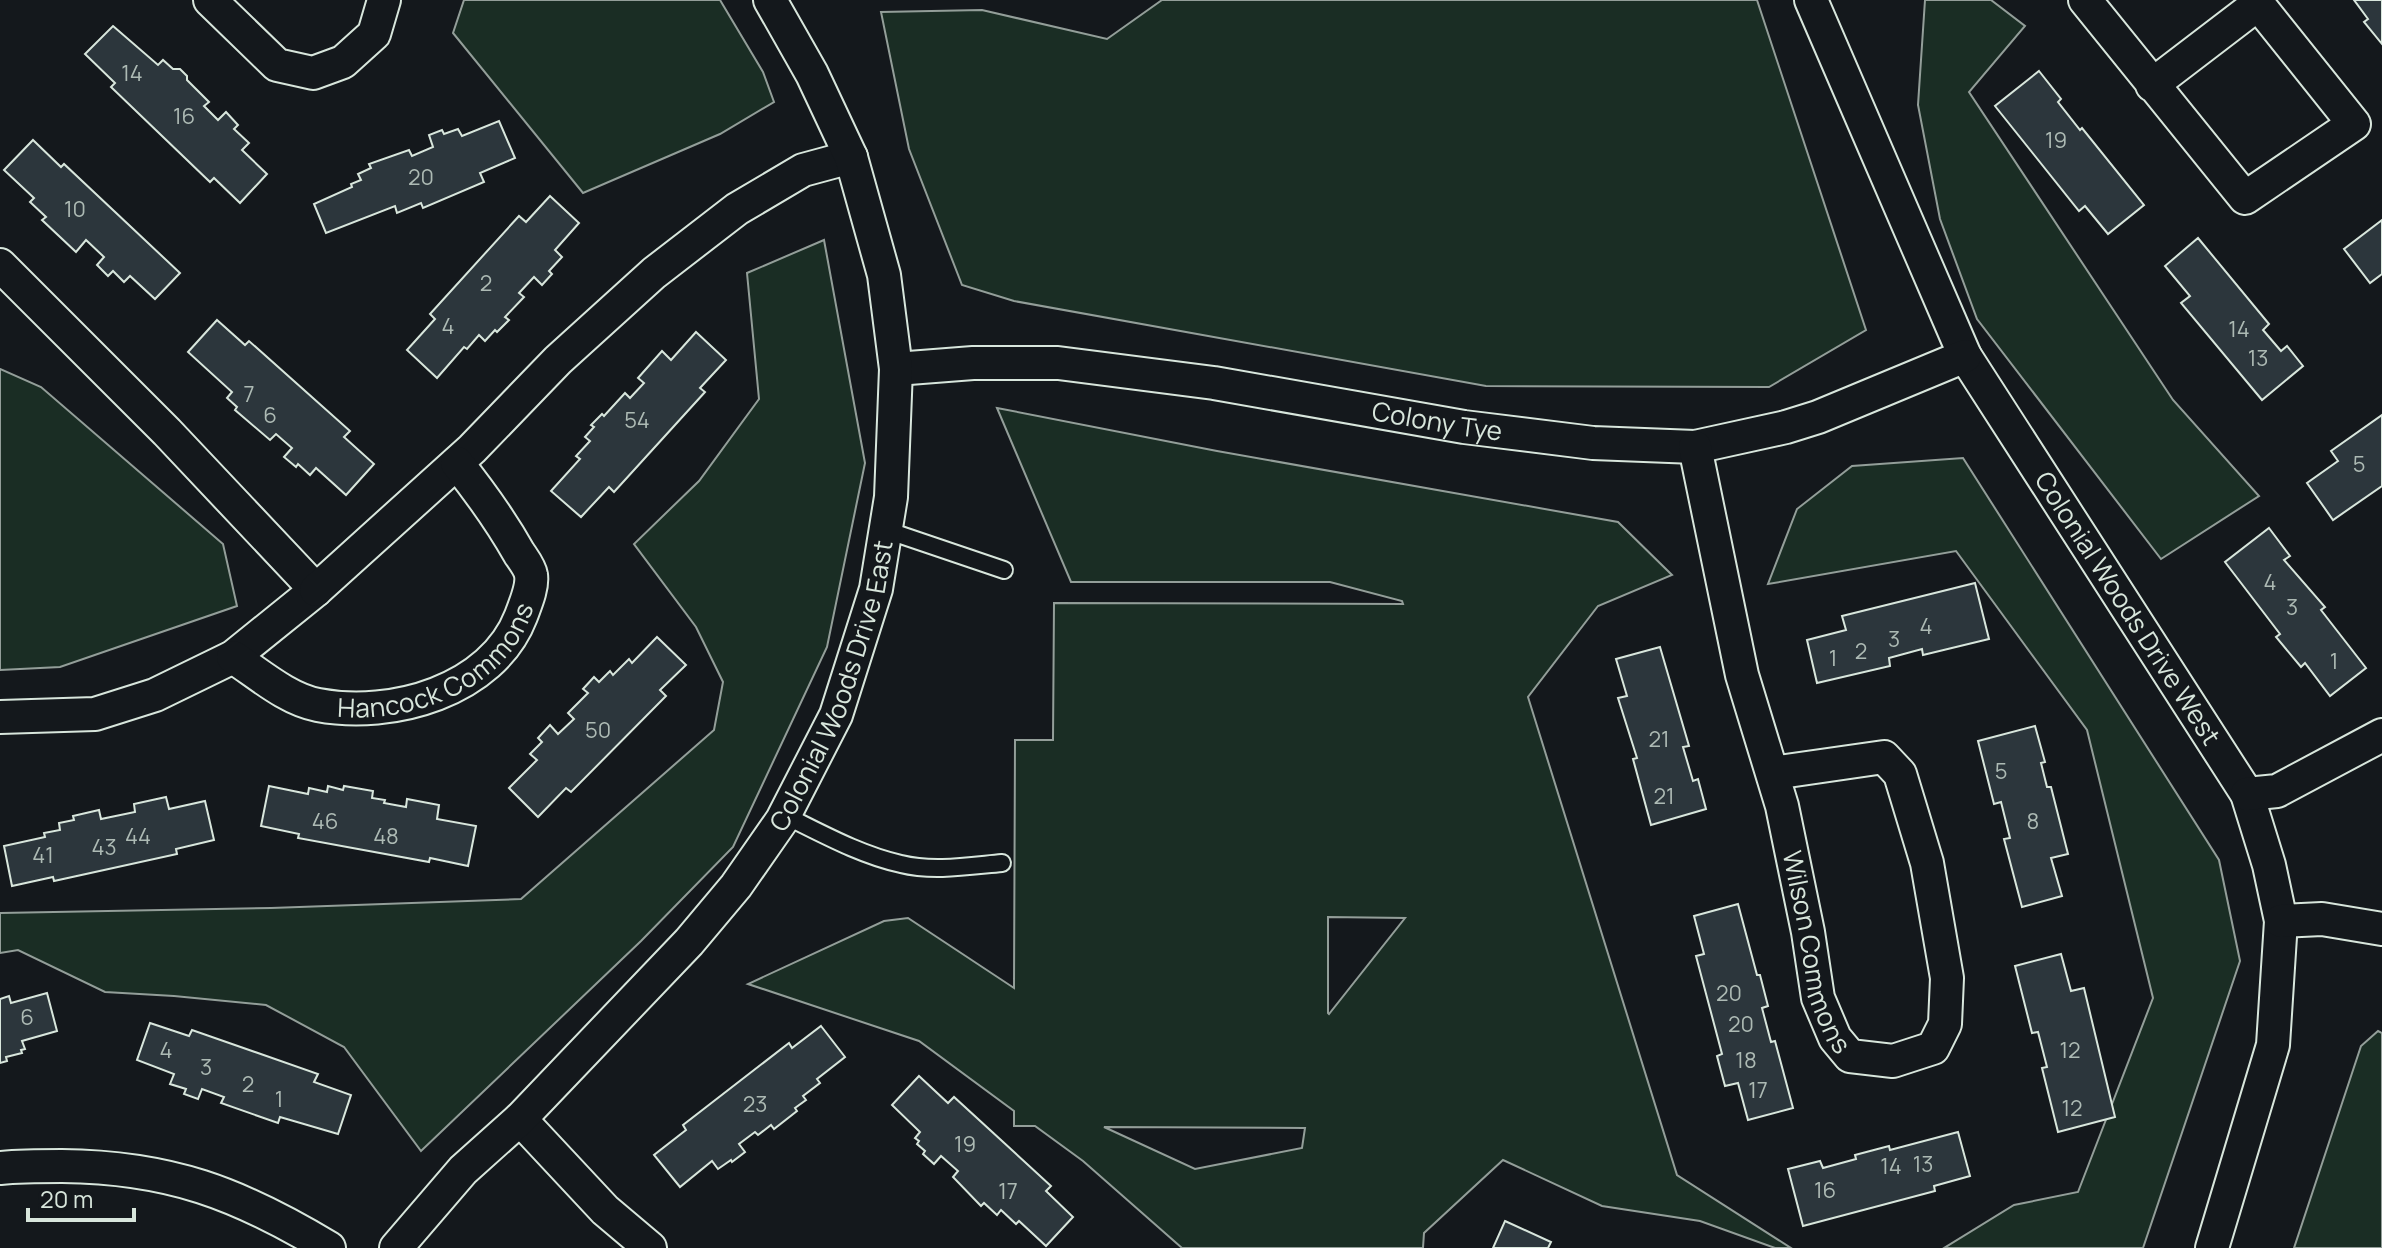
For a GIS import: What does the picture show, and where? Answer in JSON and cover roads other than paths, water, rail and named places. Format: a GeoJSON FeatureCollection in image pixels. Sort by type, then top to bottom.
{"type":"FeatureCollection","features":[{"type":"Feature","properties":{"kind":"street"},"geometry":{"type":"LineString","coordinates":[[210,0],[277,65],[313,73],[343,62],[374,34],[384,0]]}},
{"type":"Feature","properties":{"kind":"street","name":"Colonial Woods Drive West"},"geometry":{"type":"LineString","coordinates":[[1811,0],[1965,356],[2247,794],[2269,865],[2281,921],[2273,1045],[2212,1248]]}},
{"type":"Feature","properties":{"kind":"street"},"geometry":{"type":"LineString","coordinates":[[2085,0],[2152,85],[2245,198],[2354,124],[2258,4],[2152,85]]}},
{"type":"Feature","properties":{"kind":"street","name":"Colonial Woods Drive East"},"geometry":{"type":"LineString","coordinates":[[396,1248],[463,1170],[520,1119],[689,942],[736,886],[784,815],[836,715],[876,589],[891,497],[896,369],[884,275],[851,157],[774,1]]}},
{"type":"Feature","properties":{"kind":"street"},"geometry":{"type":"LineString","coordinates":[[0,717],[95,714],[155,695],[233,657],[316,590],[457,463],[558,360],[666,264],[737,209],[803,170],[851,157]]}},
{"type":"Feature","properties":{"kind":"street"},"geometry":{"type":"LineString","coordinates":[[5,277],[167,432],[316,590]]}},
{"type":"Feature","properties":{"kind":"street","name":"Colony Tye"},"geometry":{"type":"LineString","coordinates":[[896,369],[973,363],[1058,363],[1214,383],[1464,427],[1593,443],[1695,447],[1818,417],[1965,356]]}},
{"type":"Feature","properties":{"kind":"street","name":"Wilson Commons"},"geometry":{"type":"LineString","coordinates":[[1695,447],[1742,675],[1773,773],[1808,932],[1818,998],[1835,1038],[1850,1056],[1893,1061],[1933,1048],[1945,1024],[1947,978],[1927,863],[1900,774],[1884,757],[1773,773]]}},
{"type":"Feature","properties":{"kind":"street","name":"Hancock Commons"},"geometry":{"type":"LineString","coordinates":[[233,657],[282,690],[316,705],[361,708],[398,704],[443,692],[479,671],[515,631],[527,601],[531,574],[499,518],[457,463]]}},
{"type":"Feature","properties":{"kind":"street"},"geometry":{"type":"LineString","coordinates":[[2247,794],[2277,791],[2382,735]]}},
{"type":"Feature","properties":{"kind":"street"},"geometry":{"type":"LineString","coordinates":[[2281,921],[2322,919],[2382,929]]}},
{"type":"Feature","properties":{"kind":"street"},"geometry":{"type":"LineString","coordinates":[[520,1119],[605,1210],[650,1248]]}},
{"type":"Feature","properties":{"kind":"street"},"geometry":{"type":"LineString","coordinates":[[0,1168],[107,1167],[175,1177],[227,1194],[329,1248]]}},
{"type":"Feature","properties":{"kind":"lane"},"geometry":{"type":"LineString","coordinates":[[886,530],[1004,570]]}},
{"type":"Feature","properties":{"kind":"lane"},"geometry":{"type":"LineString","coordinates":[[784,815],[901,865],[945,867],[1002,863]]}}]}
